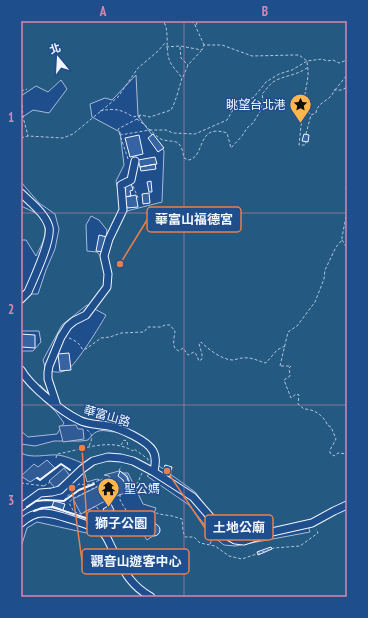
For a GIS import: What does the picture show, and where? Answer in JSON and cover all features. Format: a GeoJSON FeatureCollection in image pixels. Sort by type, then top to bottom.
{"type":"FeatureCollection","features":[{"type":"Feature","properties":{"kind":"street"},"geometry":{"type":"LineString","coordinates":[[57,406],[50,387],[48,372],[49,366],[68,326],[74,320],[86,315],[107,287],[108,274],[104,256],[109,239],[123,210],[121,185],[131,180],[136,161]]}},
{"type":"Feature","properties":{"kind":"street"},"geometry":{"type":"LineString","coordinates":[[21,193],[41,212],[49,226],[49,237],[28,292],[21,299]]}},
{"type":"Feature","properties":{"kind":"street","name":"華富山路"},"geometry":{"type":"LineString","coordinates":[[21,370],[36,388],[57,406],[78,420],[89,424],[109,426],[135,436],[153,451],[156,462],[154,472]]}},
{"type":"Feature","properties":{"kind":"street"},"geometry":{"type":"LineString","coordinates":[[21,507],[40,493],[60,490],[82,469],[93,461],[108,457],[133,461],[144,469],[154,472],[193,497],[226,535],[235,540],[244,541],[272,532],[312,523],[347,506]]}},
{"type":"Feature","properties":{"kind":"street"},"geometry":{"type":"LineString","coordinates":[[21,523],[28,517],[44,512],[89,525],[102,531],[132,584],[151,597]]}},
{"type":"Feature","properties":{"kind":"path"},"geometry":{"type":"LineString","coordinates":[[163,21],[166,23],[166,47],[169,60],[182,78]]}},
{"type":"Feature","properties":{"kind":"path"},"geometry":{"type":"LineString","coordinates":[[99,111],[108,109],[123,110],[133,117],[141,115],[150,117],[171,110],[188,65],[202,50],[204,45],[192,21]]}},
{"type":"Feature","properties":{"kind":"path"},"geometry":{"type":"LineString","coordinates":[[195,25],[198,21]]}},
{"type":"Feature","properties":{"kind":"path"},"geometry":{"type":"LineString","coordinates":[[21,138],[28,136],[63,138],[73,134],[99,111],[118,97],[138,68],[157,52],[166,42]]}},
{"type":"Feature","properties":{"kind":"path"},"geometry":{"type":"LineString","coordinates":[[204,45],[222,45],[252,56],[294,55],[307,61],[308,71],[299,144],[305,146],[306,142]]}},
{"type":"Feature","properties":{"kind":"path"},"geometry":{"type":"LineString","coordinates":[[166,47],[180,46],[202,50]]}},
{"type":"Feature","properties":{"kind":"path"},"geometry":{"type":"LineString","coordinates":[[180,46],[182,58],[188,65]]}},
{"type":"Feature","properties":{"kind":"path"},"geometry":{"type":"LineString","coordinates":[[120,135],[150,130],[166,130],[173,133],[195,134],[227,120],[234,108],[254,97],[266,82],[279,74],[292,70],[307,61],[322,59],[327,61],[333,60],[339,63],[347,60]]}},
{"type":"Feature","properties":{"kind":"path"},"geometry":{"type":"LineString","coordinates":[[137,119],[159,138],[167,142],[178,143],[182,149],[184,158],[188,160],[196,156],[205,138],[211,132],[215,131],[227,133],[231,148],[247,128],[253,123],[261,110],[263,100],[262,94],[271,84],[285,77],[295,75],[308,67]]}},
{"type":"Feature","properties":{"kind":"path"},"geometry":{"type":"LineString","coordinates":[[306,134],[312,115],[316,113],[316,108],[333,93],[347,75]]}},
{"type":"Feature","properties":{"kind":"path"},"geometry":{"type":"LineString","coordinates":[[334,90],[342,90],[347,87]]}},
{"type":"Feature","properties":{"kind":"path"},"geometry":{"type":"LineString","coordinates":[[21,91],[27,89]]}},
{"type":"Feature","properties":{"kind":"path"},"geometry":{"type":"LineString","coordinates":[[304,97],[306,108],[312,115]]}},
{"type":"Feature","properties":{"kind":"path"},"geometry":{"type":"LineString","coordinates":[[22,104],[23,116],[28,136]]}},
{"type":"Feature","properties":{"kind":"path"},"geometry":{"type":"LineString","coordinates":[[136,161],[128,160],[118,129],[137,119],[141,115]]}},
{"type":"Feature","properties":{"kind":"path"},"geometry":{"type":"LineString","coordinates":[[347,156],[347,173]]}},
{"type":"Feature","properties":{"kind":"path"},"geometry":{"type":"LineString","coordinates":[[131,180],[135,194],[138,195],[139,200]]}},
{"type":"Feature","properties":{"kind":"path"},"geometry":{"type":"LineString","coordinates":[[347,181],[347,194]]}},
{"type":"Feature","properties":{"kind":"path"},"geometry":{"type":"LineString","coordinates":[[347,212],[342,240],[336,247],[325,270],[324,279],[315,302],[297,326],[288,332],[280,366],[291,366],[289,368],[290,376],[284,380],[291,398],[296,394],[299,395],[298,404],[304,409],[309,409],[324,416],[327,425],[331,427],[336,439],[330,453],[334,456],[338,453],[347,454]]}},
{"type":"Feature","properties":{"kind":"path"},"geometry":{"type":"LineString","coordinates":[[342,240],[347,248]]}},
{"type":"Feature","properties":{"kind":"path"},"geometry":{"type":"LineString","coordinates":[[63,335],[75,341],[81,346],[82,349],[86,349],[101,338],[110,337],[121,333],[144,332],[148,327],[162,327],[165,325],[170,325],[174,331],[173,347],[175,350],[179,351],[183,348],[188,355],[194,352],[199,361],[202,359],[199,344],[201,342],[224,358],[233,360],[242,357],[251,358],[258,362],[266,363],[277,350],[285,346]]}},
{"type":"Feature","properties":{"kind":"path"},"geometry":{"type":"LineString","coordinates":[[87,430],[93,437],[89,446]]}},
{"type":"Feature","properties":{"kind":"path"},"geometry":{"type":"LineString","coordinates":[[121,446],[124,440],[127,442],[128,448]]}},
{"type":"Feature","properties":{"kind":"path"},"geometry":{"type":"LineString","coordinates":[[56,458],[58,454],[89,446],[121,446],[133,451],[134,449],[148,459],[138,482],[133,488]]}},
{"type":"Feature","properties":{"kind":"path"},"geometry":{"type":"LineString","coordinates":[[119,471],[122,462]]}},
{"type":"Feature","properties":{"kind":"path"},"geometry":{"type":"LineString","coordinates":[[64,500],[79,484],[87,485],[103,479],[104,488],[102,484],[72,499],[69,503],[74,512],[81,514],[96,506],[104,519],[126,512]]}},
{"type":"Feature","properties":{"kind":"path"},"geometry":{"type":"LineString","coordinates":[[40,493],[44,486],[50,482]]}},
{"type":"Feature","properties":{"kind":"path"},"geometry":{"type":"LineString","coordinates":[[21,483],[44,486]]}},
{"type":"Feature","properties":{"kind":"path"},"geometry":{"type":"LineString","coordinates":[[120,494],[120,500],[126,512],[135,516],[144,526]]}},
{"type":"Feature","properties":{"kind":"path"},"geometry":{"type":"LineString","coordinates":[[135,516],[154,512],[182,518],[185,537],[194,537],[200,543],[218,547],[229,556],[242,559],[274,548],[300,546],[318,533],[314,525]]}},
{"type":"Feature","properties":{"kind":"path"},"geometry":{"type":"LineString","coordinates":[[122,514],[126,522],[129,524],[138,527],[147,524],[150,525]]}},
{"type":"Feature","properties":{"kind":"path"},"geometry":{"type":"LineString","coordinates":[[210,545],[218,532]]}},
{"type":"Feature","properties":{"kind":"shaded area"},"geometry":{"type":"Polygon","coordinates":[[[21,21],[347,21],[347,597],[21,597],[21,547],[27,528],[37,522],[91,534],[116,516],[123,523],[125,535],[143,534],[147,540],[160,531],[152,518],[156,508],[143,504],[128,473],[122,473],[113,485],[97,479],[87,482],[82,463],[58,455],[30,456],[21,453],[21,444],[35,446],[54,441],[81,441],[88,440],[96,432],[100,431],[122,431],[119,424],[100,422],[77,416],[40,385],[33,390],[56,412],[64,423],[57,434],[28,437],[21,431],[22,351],[33,351],[41,342],[39,331],[21,331],[21,305],[31,294],[38,294],[55,249],[59,229],[55,214],[39,203],[21,182],[21,118],[33,110],[49,113],[67,89],[61,80],[48,92],[36,86],[21,96],[21,21]],[[136,75],[112,100],[105,98],[90,104],[92,117],[120,132],[124,165],[116,181],[123,212],[162,202],[164,151],[138,116],[136,75]],[[91,216],[86,225],[87,251],[97,252],[103,259],[107,230],[99,220],[91,216]],[[87,305],[62,325],[43,360],[46,370],[60,372],[68,369],[88,344],[106,315],[87,305]],[[159,466],[147,476],[189,505],[215,538],[224,545],[235,546],[310,532],[307,522],[247,535],[232,535],[224,530],[195,492],[159,466]]]}},
{"type":"Feature","properties":{"kind":"shaded area"},"geometry":{"type":"Polygon","coordinates":[[[21,206],[38,215],[45,227],[41,247],[36,256],[26,240],[21,240],[21,206]]]}},
{"type":"Feature","properties":{"kind":"shaded area"},"geometry":{"type":"Polygon","coordinates":[[[76,425],[78,429],[83,429],[84,439],[63,442],[59,426],[76,425]]]}},
{"type":"Feature","properties":{"kind":"shaded area"},"geometry":{"type":"Polygon","coordinates":[[[47,460],[55,468],[40,479],[38,477],[30,482],[21,476],[34,464],[38,467],[47,460]]]}},
{"type":"Feature","properties":{"kind":"shaded area"},"geometry":{"type":"Polygon","coordinates":[[[64,468],[70,476],[55,488],[49,481],[64,468]]]}},
{"type":"Feature","properties":{"kind":"shaded area"},"geometry":{"type":"Polygon","coordinates":[[[119,471],[127,475],[133,490],[111,498],[108,494],[112,490],[112,481],[109,476],[104,475],[119,471]]]}},
{"type":"Feature","properties":{"kind":"shaded area"},"geometry":{"type":"Polygon","coordinates":[[[101,485],[109,499],[81,514],[73,499],[101,485]]]}},
{"type":"Feature","properties":{"kind":"building"},"geometry":{"type":"Polygon","coordinates":[[[153,134],[164,148],[158,152],[148,138],[153,134]]]}},
{"type":"Feature","properties":{"kind":"building"},"geometry":{"type":"Polygon","coordinates":[[[304,134],[309,135],[308,142],[302,141],[304,134]]]}},
{"type":"Feature","properties":{"kind":"building"},"geometry":{"type":"Polygon","coordinates":[[[139,135],[143,154],[130,157],[125,138],[139,135]]]}},
{"type":"Feature","properties":{"kind":"building"},"geometry":{"type":"Polygon","coordinates":[[[155,157],[157,164],[140,167],[138,160],[155,157]]]}},
{"type":"Feature","properties":{"kind":"building"},"geometry":{"type":"Polygon","coordinates":[[[155,164],[156,169],[141,171],[140,167],[155,164]]]}},
{"type":"Feature","properties":{"kind":"building"},"geometry":{"type":"Polygon","coordinates":[[[151,181],[152,192],[149,192],[147,182],[151,181]]]}},
{"type":"Feature","properties":{"kind":"building"},"geometry":{"type":"Polygon","coordinates":[[[131,183],[133,190],[130,191],[131,196],[124,197],[123,191],[126,190],[124,185],[131,183]]]}},
{"type":"Feature","properties":{"kind":"building"},"geometry":{"type":"Polygon","coordinates":[[[149,193],[150,203],[143,204],[142,194],[149,193]]]}},
{"type":"Feature","properties":{"kind":"building"},"geometry":{"type":"Polygon","coordinates":[[[136,195],[138,207],[127,208],[125,197],[136,195]]]}},
{"type":"Feature","properties":{"kind":"building"},"geometry":{"type":"Polygon","coordinates":[[[99,235],[107,237],[104,252],[96,251],[99,235]]]}},
{"type":"Feature","properties":{"kind":"building"},"geometry":{"type":"Polygon","coordinates":[[[21,334],[35,335],[35,348],[21,347],[21,334]]]}},
{"type":"Feature","properties":{"kind":"building"},"geometry":{"type":"Polygon","coordinates":[[[69,353],[71,370],[60,371],[58,354],[69,353]]]}},
{"type":"Feature","properties":{"kind":"building"},"geometry":{"type":"Polygon","coordinates":[[[165,465],[172,467],[170,477],[162,475],[165,465]]]}},
{"type":"Feature","properties":{"kind":"building"},"geometry":{"type":"Polygon","coordinates":[[[120,471],[127,477],[130,486],[126,486],[123,480],[118,476],[120,471]]]}},
{"type":"Feature","properties":{"kind":"building"},"geometry":{"type":"Polygon","coordinates":[[[54,501],[65,504],[63,510],[52,506],[54,501]]]}},
{"type":"Feature","properties":{"kind":"building","name":"聖公媽"},"geometry":{"type":"Polygon","coordinates":[[[111,504],[114,510],[106,514],[103,509],[111,504]]]}},
{"type":"Feature","properties":{"kind":"building"},"geometry":{"type":"Polygon","coordinates":[[[152,524],[156,524],[160,530],[156,536],[152,536],[148,532],[148,528],[152,524]]]}},
{"type":"Feature","properties":{"kind":"building"},"geometry":{"type":"Polygon","coordinates":[[[271,547],[272,549],[258,555],[257,552],[271,547]]]}},
{"type":"Feature","properties":{"kind":"wall"},"geometry":{"type":"LineString","coordinates":[[37,478],[40,480],[61,464],[70,470]]}},
{"type":"Feature","properties":{"kind":"wall"},"geometry":{"type":"LineString","coordinates":[[27,507],[36,501],[64,501],[79,490],[94,484]]}},
{"type":"Feature","properties":{"kind":"wall"},"geometry":{"type":"LineString","coordinates":[[34,511],[52,507],[98,522],[105,530]]}},
{"type":"Feature","properties":{"kind":"place","name":"眺望台北港"},"geometry":{"type":"Point","coordinates":[301,124]}},
{"type":"Feature","properties":{"kind":"place","name":"華富山福德宮"},"geometry":{"type":"Point","coordinates":[120,264]}},
{"type":"Feature","properties":{"kind":"place","name":"獅子公園"},"geometry":{"type":"Point","coordinates":[82,448]}},
{"type":"Feature","properties":{"kind":"place","name":"土地公廟"},"geometry":{"type":"Point","coordinates":[167,471]}},
{"type":"Feature","properties":{"kind":"place","name":"觀音山遊客中心"},"geometry":{"type":"Point","coordinates":[72,488]}},
{"type":"Feature","properties":{"kind":"place","name":"聖公媽"},"geometry":{"type":"Point","coordinates":[108,508]}}]}
